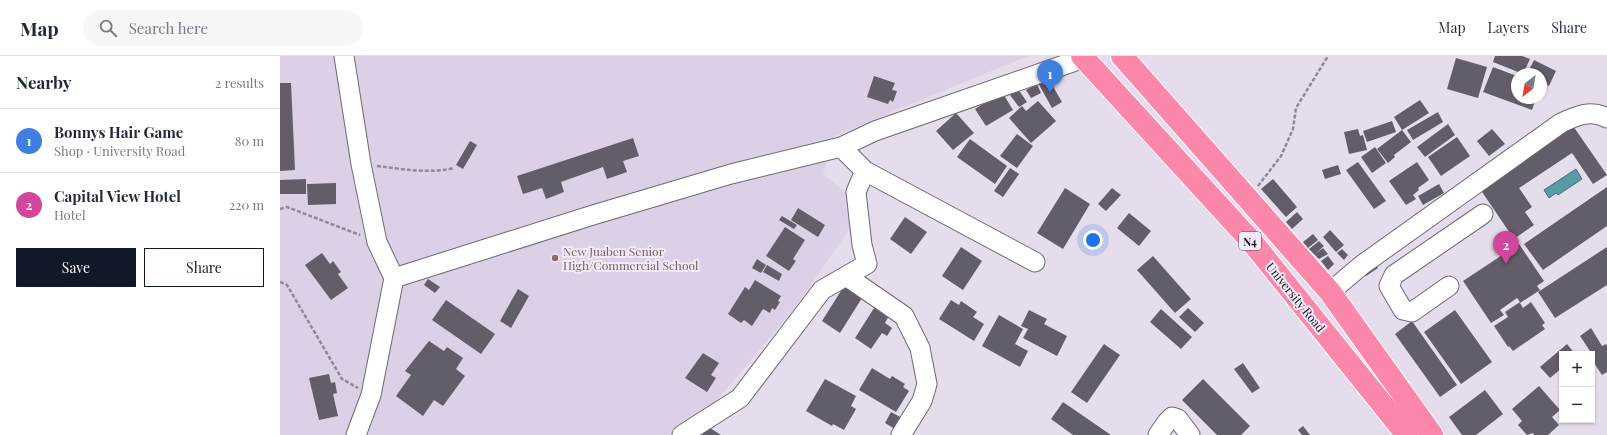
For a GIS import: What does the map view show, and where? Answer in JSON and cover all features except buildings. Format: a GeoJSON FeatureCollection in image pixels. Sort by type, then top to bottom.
{"type":"FeatureCollection","features":[{"type":"Feature","properties":{"kind":"highway","name":"University Road"},"geometry":{"type":"LineString","coordinates":[[1122,56],[1330,292],[1418,431]]}},
{"type":"Feature","properties":{"kind":"highway","name":"University Road"},"geometry":{"type":"LineString","coordinates":[[1083,57],[1252,242],[1418,431]]}},
{"type":"Feature","properties":{"kind":"street"},"geometry":{"type":"LineString","coordinates":[[344,56],[361,164],[377,242],[394,278],[371,395],[356,435]]}},
{"type":"Feature","properties":{"kind":"street"},"geometry":{"type":"LineString","coordinates":[[394,278],[593,214],[731,174],[841,147],[875,131],[1083,57]]}},
{"type":"Feature","properties":{"kind":"street"},"geometry":{"type":"LineString","coordinates":[[1330,292],[1378,255],[1561,123],[1584,113],[1607,118]]}},
{"type":"Feature","properties":{"kind":"street"},"geometry":{"type":"LineString","coordinates":[[841,147],[865,171],[1035,262]]}},
{"type":"Feature","properties":{"kind":"street"},"geometry":{"type":"LineString","coordinates":[[682,435],[740,398],[822,290],[867,264],[862,245],[856,192],[865,171]]}},
{"type":"Feature","properties":{"kind":"street"},"geometry":{"type":"LineString","coordinates":[[1449,286],[1412,312],[1406,312],[1390,292],[1389,286],[1394,275],[1483,214]]}},
{"type":"Feature","properties":{"kind":"street"},"geometry":{"type":"LineString","coordinates":[[1378,255],[1394,275]]}},
{"type":"Feature","properties":{"kind":"street"},"geometry":{"type":"LineString","coordinates":[[846,276],[904,316],[920,348],[927,384],[922,401],[902,435]]}},
{"type":"Feature","properties":{"kind":"street"},"geometry":{"type":"LineString","coordinates":[[1158,435],[1172,417],[1178,419],[1190,435]]}},
{"type":"Feature","properties":{"kind":"path"},"geometry":{"type":"LineString","coordinates":[[1247,199],[1281,156],[1293,129],[1296,108],[1328,56]]}},
{"type":"Feature","properties":{"kind":"path"},"geometry":{"type":"LineString","coordinates":[[361,164],[401,169],[443,170],[454,168]]}},
{"type":"Feature","properties":{"kind":"path"},"geometry":{"type":"LineString","coordinates":[[280,209],[287,207],[377,242]]}},
{"type":"Feature","properties":{"kind":"path"},"geometry":{"type":"LineString","coordinates":[[280,282],[287,285],[342,379],[371,395]]}},
{"type":"Feature","properties":{"kind":"shaded area","name":"New Juaben Senior High/Commercial School"},"geometry":{"type":"Polygon","coordinates":[[[280,56],[1028,56],[834,136],[823,174],[864,208],[794,309],[712,406],[670,435],[280,435],[280,56]]]}},
{"type":"Feature","properties":{"kind":"water"},"geometry":{"type":"Polygon","coordinates":[[[1576,169],[1582,179],[1558,195],[1556,193],[1549,198],[1544,190],[1576,169]]]}},
{"type":"Feature","properties":{"kind":"place","name":"Bonnys Hair Game"},"geometry":{"type":"Point","coordinates":[1050,93]}},
{"type":"Feature","properties":{"kind":"place","name":"New Juaben Senior High/Commercial School"},"geometry":{"type":"Point","coordinates":[555,258]}},
{"type":"Feature","properties":{"kind":"place","name":"Capital View Hotel"},"geometry":{"type":"Point","coordinates":[1506,264]}}]}
